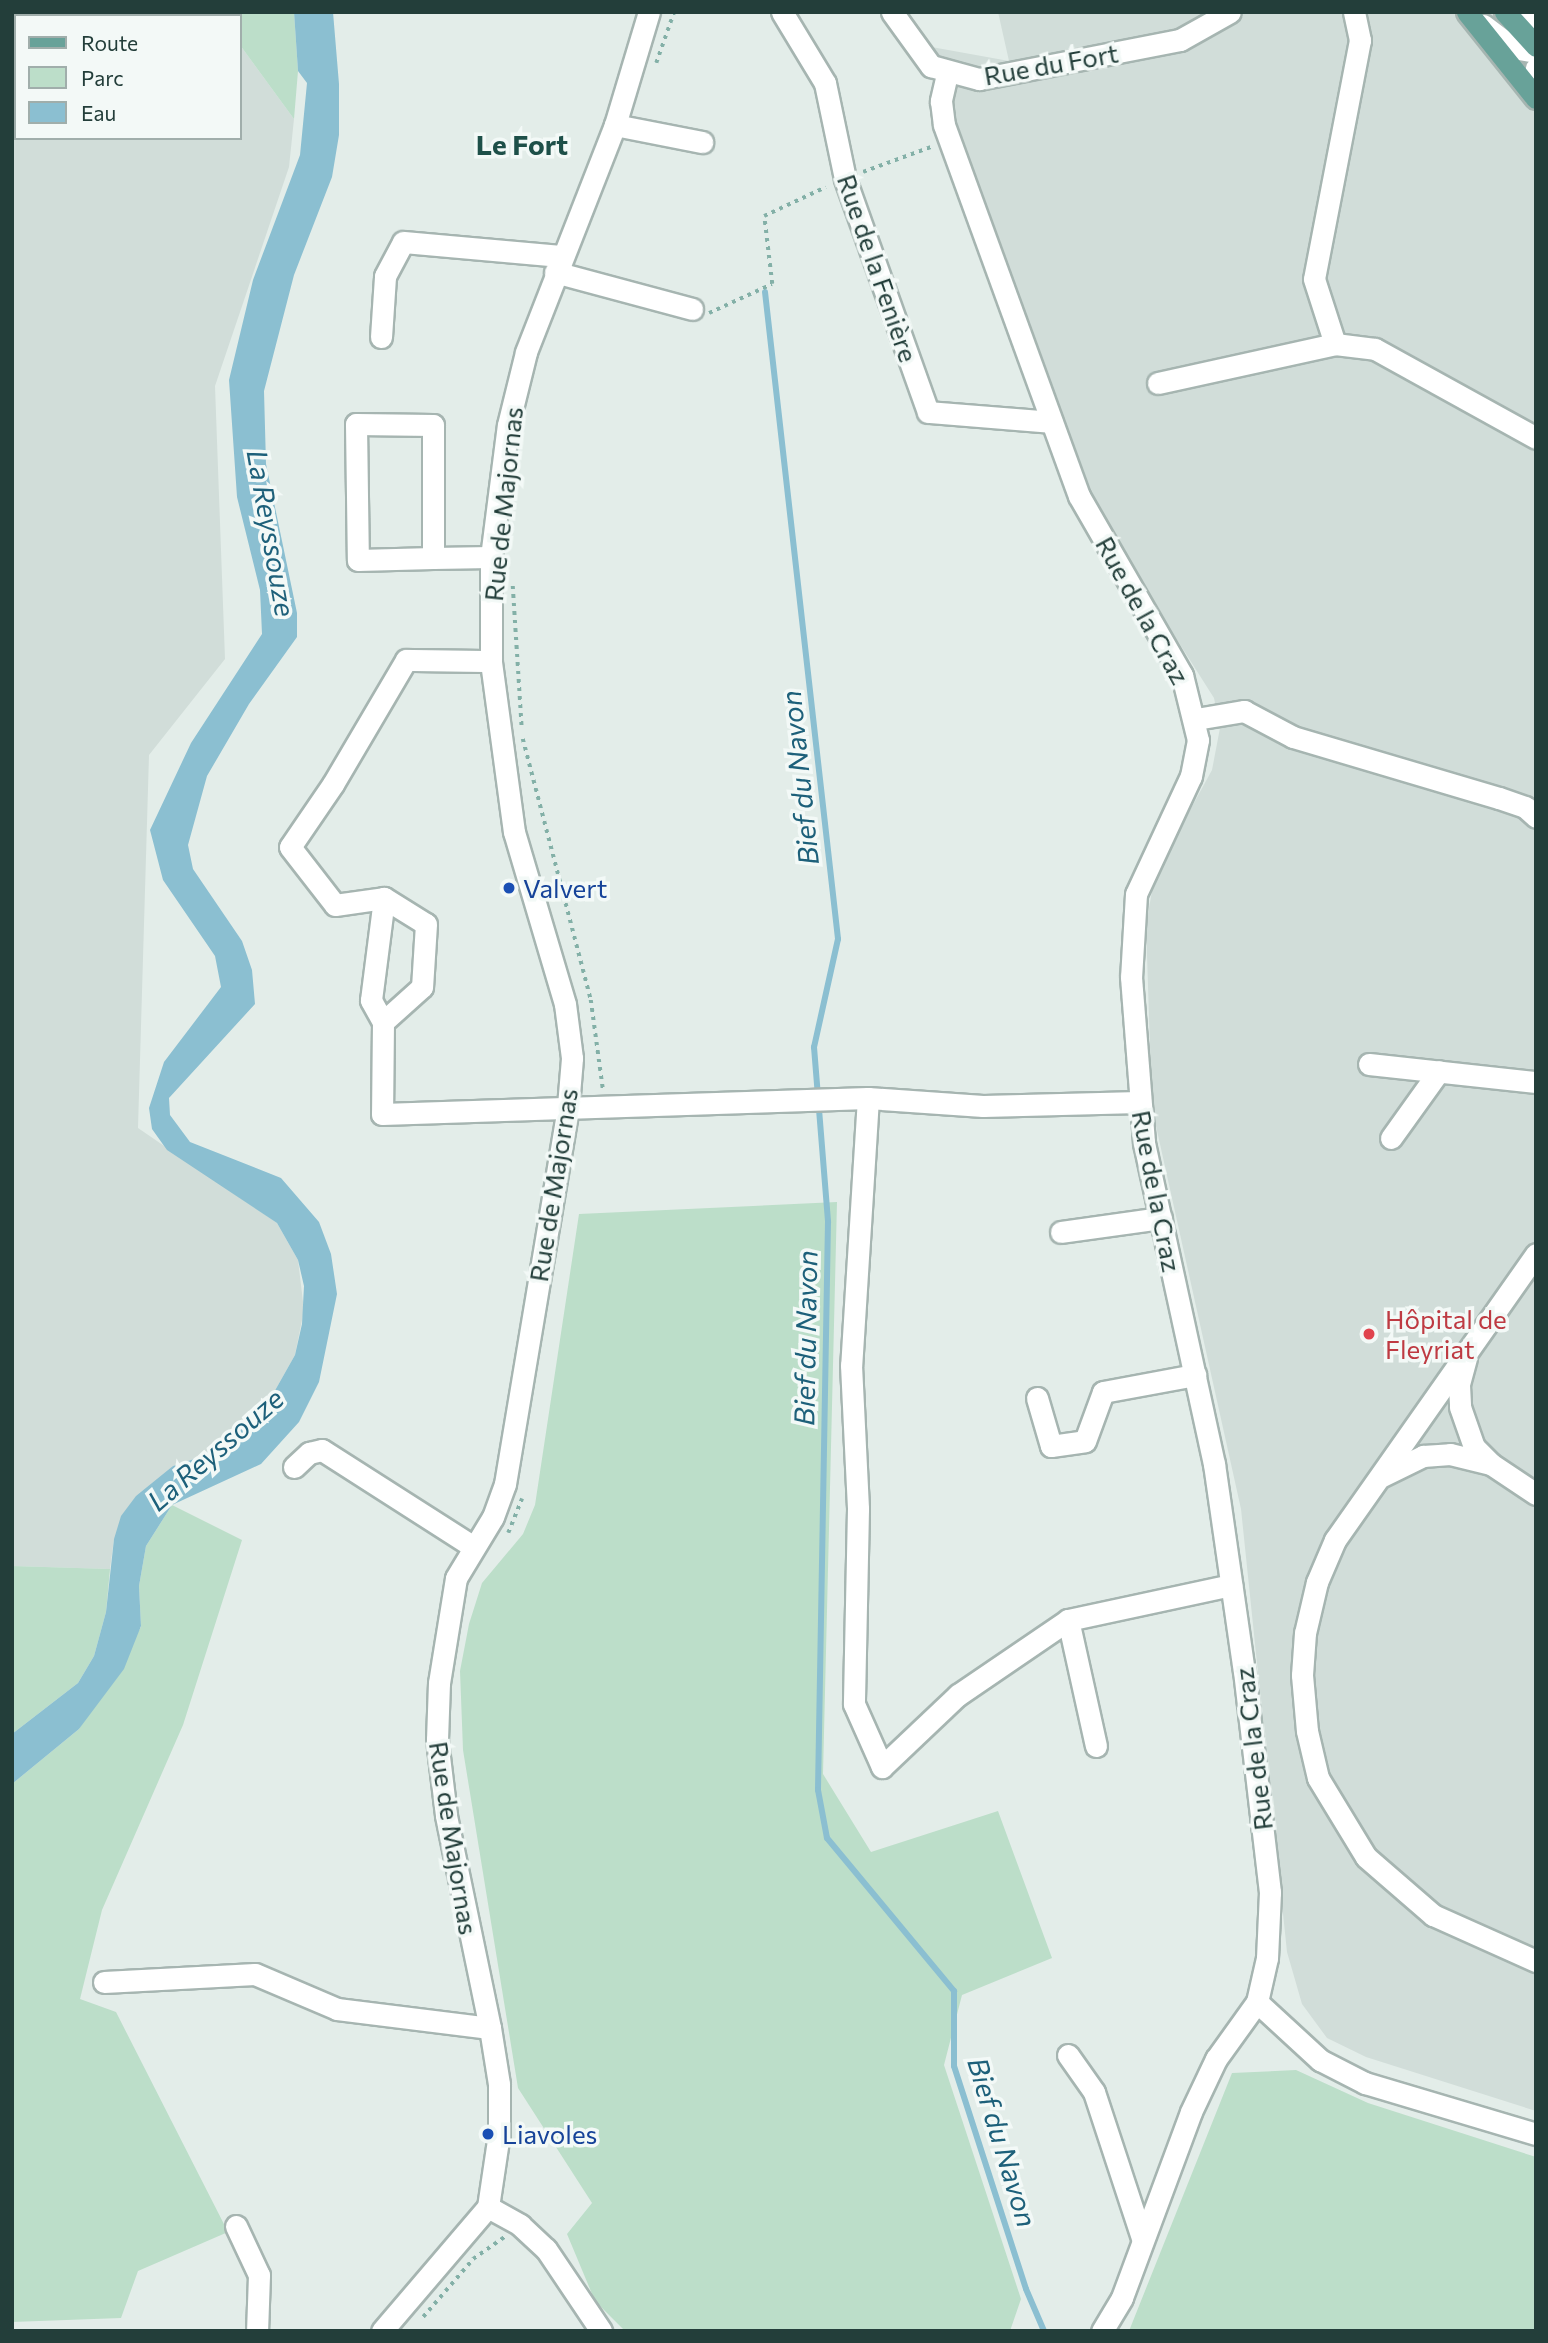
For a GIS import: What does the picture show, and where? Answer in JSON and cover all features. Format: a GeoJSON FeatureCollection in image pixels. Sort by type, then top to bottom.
{"type":"FeatureCollection","features":[{"type":"Feature","properties":{"kind":"main road"},"geometry":{"type":"LineString","coordinates":[[1507,12],[1536,46]]}},
{"type":"Feature","properties":{"kind":"main road"},"geometry":{"type":"LineString","coordinates":[[1468,14],[1535,97]]}},
{"type":"Feature","properties":{"kind":"street","name":"Rue de Majornas"},"geometry":{"type":"LineString","coordinates":[[488,2207],[499,2133],[499,2084],[490,2028],[459,1888],[438,1740],[444,1634],[456,1578],[472,1546],[493,1517],[505,1484],[568,1106],[572,1058],[565,1004],[514,832],[491,661],[491,556],[508,425],[526,352],[558,264],[615,125],[649,12]]}},
{"type":"Feature","properties":{"kind":"street","name":"Rue de la Fenière"},"geometry":{"type":"LineString","coordinates":[[782,12],[825,83],[845,179],[928,412],[1052,422]]}},
{"type":"Feature","properties":{"kind":"street","name":"Rue du Fort"},"geometry":{"type":"LineString","coordinates":[[892,12],[931,66],[947,74],[979,79],[1180,40],[1230,12]]}},
{"type":"Feature","properties":{"kind":"street"},"geometry":{"type":"LineString","coordinates":[[1335,344],[1314,279],[1360,40],[1354,12]]}},
{"type":"Feature","properties":{"kind":"street"},"geometry":{"type":"LineString","coordinates":[[1507,12],[1536,22]]}},
{"type":"Feature","properties":{"kind":"street"},"geometry":{"type":"LineString","coordinates":[[1468,14],[1513,48],[1536,52]]}},
{"type":"Feature","properties":{"kind":"street"},"geometry":{"type":"LineString","coordinates":[[1535,97],[1536,68]]}},
{"type":"Feature","properties":{"kind":"street","name":"Rue de la Craz"},"geometry":{"type":"LineString","coordinates":[[947,74],[942,102],[949,141],[1079,496],[1182,676],[1196,719],[1198,740],[1191,776],[1149,859],[1136,894],[1130,933],[1139,1102],[1195,1375],[1231,1585],[1270,1892],[1267,1958],[1257,2002],[1216,2059],[1142,2238],[1122,2298],[1102,2331]]}},
{"type":"Feature","properties":{"kind":"street"},"geometry":{"type":"LineString","coordinates":[[615,125],[702,142]]}},
{"type":"Feature","properties":{"kind":"street"},"geometry":{"type":"LineString","coordinates":[[381,337],[385,275],[402,242],[558,264],[692,309]]}},
{"type":"Feature","properties":{"kind":"street"},"geometry":{"type":"LineString","coordinates":[[1158,383],[1335,344],[1375,349],[1536,438]]}},
{"type":"Feature","properties":{"kind":"street"},"geometry":{"type":"LineString","coordinates":[[433,558],[433,425],[356,424],[358,560],[433,558],[491,556]]}},
{"type":"Feature","properties":{"kind":"street"},"geometry":{"type":"LineString","coordinates":[[383,1022],[422,987],[426,924],[384,898],[335,905],[290,847],[333,784],[406,660],[491,661]]}},
{"type":"Feature","properties":{"kind":"street"},"geometry":{"type":"LineString","coordinates":[[1196,719],[1244,711],[1293,737],[1499,798],[1525,807],[1536,817]]}},
{"type":"Feature","properties":{"kind":"street"},"geometry":{"type":"LineString","coordinates":[[384,898],[371,1000],[383,1022],[382,1114],[868,1098],[983,1106],[1139,1102]]}},
{"type":"Feature","properties":{"kind":"street"},"geometry":{"type":"LineString","coordinates":[[1369,1064],[1536,1082]]}},
{"type":"Feature","properties":{"kind":"street"},"geometry":{"type":"LineString","coordinates":[[1391,1138],[1439,1071]]}},
{"type":"Feature","properties":{"kind":"street"},"geometry":{"type":"LineString","coordinates":[[868,1098],[851,1365],[858,1509],[854,1704],[881,1767],[958,1695],[1068,1620],[1231,1585]]}},
{"type":"Feature","properties":{"kind":"street"},"geometry":{"type":"LineString","coordinates":[[1061,1232],[1161,1217]]}},
{"type":"Feature","properties":{"kind":"street"},"geometry":{"type":"LineString","coordinates":[[1536,1254],[1372,1483],[1335,1540],[1317,1582],[1305,1633],[1302,1675],[1307,1731],[1318,1778],[1366,1857],[1396,1886],[1433,1915],[1536,1961]]}},
{"type":"Feature","properties":{"kind":"street"},"geometry":{"type":"LineString","coordinates":[[1469,1348],[1459,1385],[1460,1407],[1474,1447],[1491,1464],[1536,1494]]}},
{"type":"Feature","properties":{"kind":"street"},"geometry":{"type":"LineString","coordinates":[[1037,1398],[1051,1446],[1085,1441],[1103,1392],[1195,1375]]}},
{"type":"Feature","properties":{"kind":"street"},"geometry":{"type":"LineString","coordinates":[[294,1467],[309,1453],[322,1450],[472,1546]]}},
{"type":"Feature","properties":{"kind":"street"},"geometry":{"type":"LineString","coordinates":[[1372,1483],[1401,1463],[1423,1456],[1450,1454],[1491,1464]]}},
{"type":"Feature","properties":{"kind":"street"},"geometry":{"type":"LineString","coordinates":[[1068,1620],[1096,1746]]}},
{"type":"Feature","properties":{"kind":"street"},"geometry":{"type":"LineString","coordinates":[[104,1982],[255,1974],[337,2009],[490,2028]]}},
{"type":"Feature","properties":{"kind":"street"},"geometry":{"type":"LineString","coordinates":[[1257,2002],[1320,2060],[1365,2083],[1536,2134]]}},
{"type":"Feature","properties":{"kind":"street"},"geometry":{"type":"LineString","coordinates":[[1068,2055],[1094,2092],[1142,2238]]}},
{"type":"Feature","properties":{"kind":"street"},"geometry":{"type":"LineString","coordinates":[[382,2331],[488,2207],[520,2225],[547,2249],[601,2331]]}},
{"type":"Feature","properties":{"kind":"street"},"geometry":{"type":"LineString","coordinates":[[236,2226],[259,2275],[257,2331]]}},
{"type":"Feature","properties":{"kind":"path"},"geometry":{"type":"LineString","coordinates":[[652,72],[674,12]]}},
{"type":"Feature","properties":{"kind":"path"},"geometry":{"type":"LineString","coordinates":[[692,309],[714,314],[772,284],[764,215],[845,179],[949,141]]}},
{"type":"Feature","properties":{"kind":"path"},"geometry":{"type":"LineString","coordinates":[[513,582],[523,740],[591,1000],[604,1090],[599,1105]]}},
{"type":"Feature","properties":{"kind":"path"},"geometry":{"type":"LineString","coordinates":[[504,1537],[521,1510],[524,1491]]}},
{"type":"Feature","properties":{"kind":"path"},"geometry":{"type":"LineString","coordinates":[[417,2323],[473,2259],[520,2225]]}},
{"type":"Feature","properties":{"kind":"shaded area"},"geometry":{"type":"Polygon","coordinates":[[[12,12],[118,14],[14,14],[14,140],[242,140],[242,48],[294,119],[289,167],[215,386],[225,659],[149,755],[138,1128],[277,1223],[298,1260],[304,1310],[295,1355],[264,1410],[200,1457],[173,1466],[114,1539],[110,1569],[12,1566],[12,12]]]}},
{"type":"Feature","properties":{"kind":"shaded area"},"geometry":{"type":"Polygon","coordinates":[[[998,12],[1536,12],[1536,2111],[1366,2057],[1327,2038],[1302,2004],[1287,1952],[1241,1509],[1152,1108],[1146,925],[1155,874],[1212,770],[1220,728],[1214,698],[1089,501],[926,46],[1009,61],[998,12]]]}},
{"type":"Feature","properties":{"kind":"green space"},"geometry":{"type":"Polygon","coordinates":[[[223,12],[294,12],[298,71],[294,119],[242,48],[242,14],[223,12]]]}},
{"type":"Feature","properties":{"kind":"green space"},"geometry":{"type":"Polygon","coordinates":[[[837,1202],[823,1774],[871,1852],[998,1811],[1052,1958],[962,1995],[944,2065],[1021,2299],[1010,2331],[625,2331],[595,2301],[567,2234],[592,2203],[518,2088],[463,1750],[460,1671],[469,1624],[482,1583],[523,1534],[535,1505],[579,1214],[837,1202]]]}},
{"type":"Feature","properties":{"kind":"green space"},"geometry":{"type":"Polygon","coordinates":[[[172,1505],[242,1540],[183,1725],[102,1910],[80,1999],[116,2012],[228,2232],[138,2271],[121,2318],[12,2322],[12,1784],[79,1729],[141,1627],[139,1586],[146,1546],[172,1505]]]}},
{"type":"Feature","properties":{"kind":"green space"},"geometry":{"type":"Polygon","coordinates":[[[12,1566],[110,1569],[106,1612],[94,1656],[78,1683],[12,1734],[12,1566]]]}},
{"type":"Feature","properties":{"kind":"green space"},"geometry":{"type":"Polygon","coordinates":[[[1296,2070],[1368,2103],[1536,2157],[1536,2331],[1129,2331],[1232,2073],[1296,2070]]]}},
{"type":"Feature","properties":{"kind":"water","name":"La Reyssouze"},"geometry":{"type":"Polygon","coordinates":[[[294,12],[333,12],[339,84],[339,135],[332,177],[294,275],[264,391],[266,464],[297,613],[297,637],[249,704],[207,776],[188,845],[193,869],[242,941],[252,970],[255,1004],[169,1098],[170,1115],[190,1142],[281,1178],[319,1222],[331,1254],[337,1294],[319,1382],[299,1422],[261,1464],[172,1505],[146,1546],[139,1586],[141,1626],[124,1669],[79,1729],[12,1784],[12,1734],[78,1683],[94,1656],[106,1612],[114,1539],[121,1516],[136,1496],[173,1466],[200,1457],[264,1410],[295,1355],[302,1324],[304,1286],[298,1260],[277,1223],[167,1150],[152,1129],[149,1108],[164,1062],[221,987],[215,956],[163,880],[150,830],[191,743],[262,634],[260,590],[237,497],[229,380],[253,280],[300,155],[307,83],[298,71],[294,12]]]}},
{"type":"Feature","properties":{"kind":"waterway","name":"Bief du Navon"},"geometry":{"type":"LineString","coordinates":[[765,292],[838,939],[814,1047],[828,1222],[818,1790],[827,1838],[954,1991],[954,2066],[1026,2289],[1044,2331]]}},
{"type":"Feature","properties":{"kind":"place","name":"Valvert"},"geometry":{"type":"Point","coordinates":[509,888]}},
{"type":"Feature","properties":{"kind":"place","name":"Hôpital de Fleyriat"},"geometry":{"type":"Point","coordinates":[1369,1334]}},
{"type":"Feature","properties":{"kind":"place","name":"Liavoles"},"geometry":{"type":"Point","coordinates":[488,2134]}},
{"type":"Feature","properties":{"kind":"district","name":"Le Fort"},"geometry":{"type":"Point","coordinates":[522,144]}}]}
